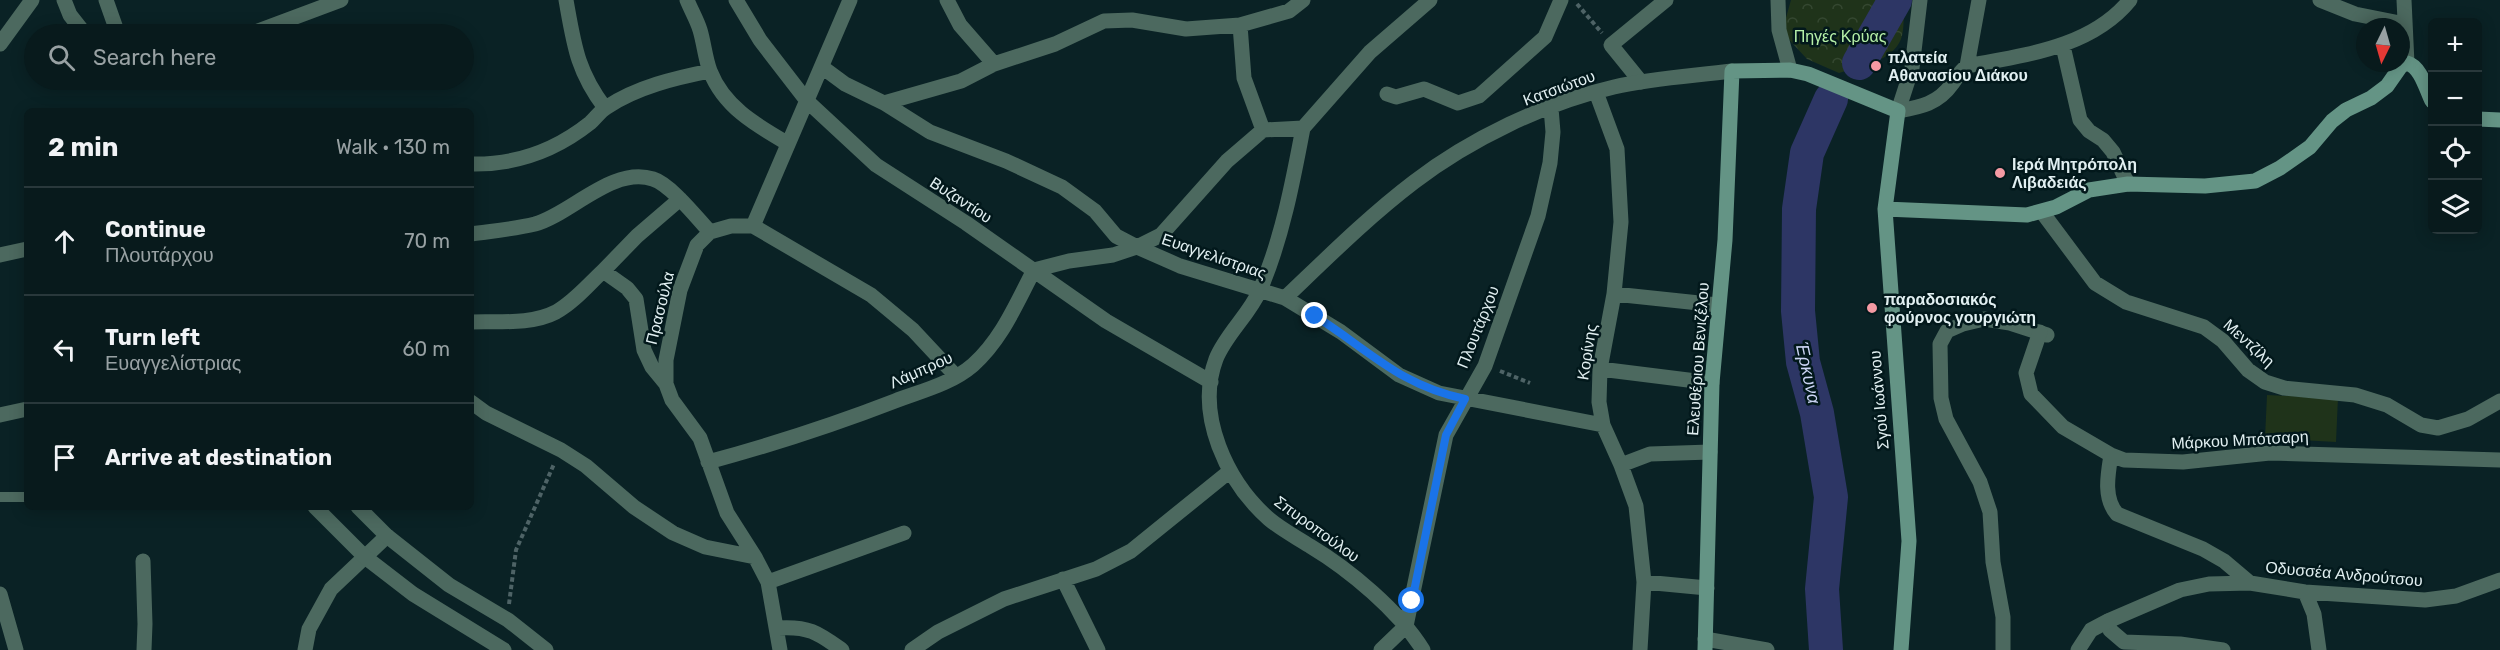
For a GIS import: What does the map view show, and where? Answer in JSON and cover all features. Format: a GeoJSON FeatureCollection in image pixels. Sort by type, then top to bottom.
{"type":"FeatureCollection","features":[{"type":"Feature","properties":{"kind":"main road"},"geometry":{"type":"LineString","coordinates":[[2410,64],[2420,73],[2428,90]]}},
{"type":"Feature","properties":{"kind":"main road","name":"Κατσιώτου"},"geometry":{"type":"LineString","coordinates":[[1732,71],[1790,70],[1808,74],[1898,111]]}},
{"type":"Feature","properties":{"kind":"main road","name":"Ελευθέριου Βενιζέλου"},"geometry":{"type":"LineString","coordinates":[[1705,644],[1712,383],[1725,240],[1732,71]]}},
{"type":"Feature","properties":{"kind":"main road"},"geometry":{"type":"LineString","coordinates":[[1885,208],[2027,216],[2042,212],[2089,190],[2127,184],[2205,186],[2255,181],[2280,168],[2310,147],[2332,121],[2387,86],[2397,72]]}},
{"type":"Feature","properties":{"kind":"main road","name":"Σγού Ιωάννου"},"geometry":{"type":"LineString","coordinates":[[1898,111],[1885,208],[1909,541],[1900,650]]}},
{"type":"Feature","properties":{"kind":"main road"},"geometry":{"type":"LineString","coordinates":[[2482,119],[2500,120]]}},
{"type":"Feature","properties":{"kind":"street"},"geometry":{"type":"LineString","coordinates":[[0,44],[32,0]]}},
{"type":"Feature","properties":{"kind":"street"},"geometry":{"type":"LineString","coordinates":[[64,0],[70,15],[77,24]]}},
{"type":"Feature","properties":{"kind":"street"},"geometry":{"type":"LineString","coordinates":[[106,0],[114,24]]}},
{"type":"Feature","properties":{"kind":"street"},"geometry":{"type":"LineString","coordinates":[[277,24],[341,0]]}},
{"type":"Feature","properties":{"kind":"street"},"geometry":{"type":"LineString","coordinates":[[566,0],[580,67],[589,87],[605,108]]}},
{"type":"Feature","properties":{"kind":"street"},"geometry":{"type":"LineString","coordinates":[[687,0],[700,30],[710,71],[719,88],[734,108],[755,124],[788,143]]}},
{"type":"Feature","properties":{"kind":"street","name":"Βυζαντίου"},"geometry":{"type":"LineString","coordinates":[[736,0],[760,40],[807,101],[876,165],[1106,321],[1211,382]]}},
{"type":"Feature","properties":{"kind":"street"},"geometry":{"type":"LineString","coordinates":[[753,226],[850,0]]}},
{"type":"Feature","properties":{"kind":"street"},"geometry":{"type":"LineString","coordinates":[[947,0],[960,25],[994,64]]}},
{"type":"Feature","properties":{"kind":"street"},"geometry":{"type":"LineString","coordinates":[[884,103],[961,81],[994,64],[1055,44],[1104,21],[1132,20],[1186,29],[1240,25],[1289,10],[1303,0]]}},
{"type":"Feature","properties":{"kind":"street"},"geometry":{"type":"LineString","coordinates":[[1034,270],[1069,261],[1113,255],[1161,236],[1227,161],[1263,130],[1303,128],[1370,52],[1430,0]]}},
{"type":"Feature","properties":{"kind":"street"},"geometry":{"type":"LineString","coordinates":[[1387,94],[1396,97],[1424,89],[1458,103],[1479,96],[1545,37],[1561,0]]}},
{"type":"Feature","properties":{"kind":"street"},"geometry":{"type":"LineString","coordinates":[[1641,82],[1611,45],[1666,0]]}},
{"type":"Feature","properties":{"kind":"street"},"geometry":{"type":"LineString","coordinates":[[1778,0],[1779,30],[1790,70]]}},
{"type":"Feature","properties":{"kind":"street"},"geometry":{"type":"LineString","coordinates":[[1920,0],[1912,68],[1898,111],[1924,106],[1942,97],[1960,71],[1967,66],[2062,46],[2084,36],[2121,12],[2130,0]]}},
{"type":"Feature","properties":{"kind":"street"},"geometry":{"type":"LineString","coordinates":[[1967,66],[1979,0]]}},
{"type":"Feature","properties":{"kind":"street"},"geometry":{"type":"LineString","coordinates":[[2320,0],[2355,14],[2375,18]]}},
{"type":"Feature","properties":{"kind":"street"},"geometry":{"type":"LineString","coordinates":[[2404,0],[2405,18]]}},
{"type":"Feature","properties":{"kind":"street"},"geometry":{"type":"LineString","coordinates":[[1240,25],[1244,78],[1263,130]]}},
{"type":"Feature","properties":{"kind":"street"},"geometry":{"type":"LineString","coordinates":[[2062,46],[2080,120],[2113,152],[2127,184]]}},
{"type":"Feature","properties":{"kind":"street","name":"Ευαγγελίστριας"},"geometry":{"type":"LineString","coordinates":[[822,67],[844,84],[884,103],[930,132],[1062,187],[1095,211],[1116,236],[1137,247],[1180,266],[1285,298],[1341,333],[1399,375],[1439,393],[1603,425]]}},
{"type":"Feature","properties":{"kind":"street"},"geometry":{"type":"LineString","coordinates":[[474,164],[518,160],[559,144],[592,122],[605,108],[640,90],[710,71]]}},
{"type":"Feature","properties":{"kind":"street","name":"Κατσιώτου"},"geometry":{"type":"LineString","coordinates":[[1285,298],[1350,236],[1414,182],[1474,142],[1551,108],[1596,92],[1641,82],[1732,71]]}},
{"type":"Feature","properties":{"kind":"street","name":"Κορίνης"},"geometry":{"type":"LineString","coordinates":[[1596,92],[1617,149],[1621,222],[1614,294],[1600,369],[1599,402],[1603,425],[1636,506],[1644,582],[1640,650]]}},
{"type":"Feature","properties":{"kind":"street","name":"Πλουτάρχου"},"geometry":{"type":"LineString","coordinates":[[1406,626],[1446,435],[1469,400],[1485,366],[1538,216],[1550,163],[1553,132],[1551,108]]}},
{"type":"Feature","properties":{"kind":"street","name":"Σπυροπούλου"},"geometry":{"type":"LineString","coordinates":[[1303,128],[1284,215],[1259,291],[1216,359],[1211,382],[1214,430],[1222,456],[1230,471],[1257,508],[1281,530],[1330,559],[1381,601],[1406,626],[1423,650]]}},
{"type":"Feature","properties":{"kind":"street"},"geometry":{"type":"LineString","coordinates":[[474,233],[536,223],[613,182],[632,177],[654,179],[680,199],[710,232],[731,226],[753,226],[871,295],[913,330],[956,376]]}},
{"type":"Feature","properties":{"kind":"street"},"geometry":{"type":"LineString","coordinates":[[474,322],[535,319],[556,312],[577,296],[637,236],[680,199]]}},
{"type":"Feature","properties":{"kind":"street","name":"Μεντζίλη"},"geometry":{"type":"LineString","coordinates":[[2042,212],[2095,283],[2126,302],[2204,327],[2223,341],[2248,370],[2265,382],[2284,388],[2355,395],[2387,405],[2421,425],[2438,428],[2468,419],[2500,401]]}},
{"type":"Feature","properties":{"kind":"street","name":"Πρασούλα"},"geometry":{"type":"LineString","coordinates":[[666,384],[666,360],[680,290],[697,245],[710,232]]}},
{"type":"Feature","properties":{"kind":"street"},"geometry":{"type":"LineString","coordinates":[[0,255],[24,250]]}},
{"type":"Feature","properties":{"kind":"street","name":"Λάμπρου"},"geometry":{"type":"LineString","coordinates":[[708,462],[839,423],[943,384],[971,367],[994,344],[1007,326],[1034,270]]}},
{"type":"Feature","properties":{"kind":"street"},"geometry":{"type":"LineString","coordinates":[[603,271],[627,288],[636,299],[644,350],[651,367],[666,384],[672,399],[700,438],[727,513],[768,582],[778,628],[780,650]]}},
{"type":"Feature","properties":{"kind":"street"},"geometry":{"type":"LineString","coordinates":[[1614,294],[1718,305]]}},
{"type":"Feature","properties":{"kind":"street","name":"Μάρκου Μπότσαρη"},"geometry":{"type":"LineString","coordinates":[[2003,650],[2003,617],[1993,562],[1990,512],[1980,482],[1946,419],[1941,398],[1940,344],[1947,330],[1984,319],[2043,333],[2026,373],[2031,394],[2063,427],[2124,460],[2183,462],[2270,453],[2500,460]]}},
{"type":"Feature","properties":{"kind":"street"},"geometry":{"type":"LineString","coordinates":[[1600,369],[1712,383]]}},
{"type":"Feature","properties":{"kind":"street"},"geometry":{"type":"LineString","coordinates":[[474,404],[486,413],[561,450],[586,466],[634,507],[673,533],[705,547],[754,557]]}},
{"type":"Feature","properties":{"kind":"street"},"geometry":{"type":"LineString","coordinates":[[0,415],[24,410]]}},
{"type":"Feature","properties":{"kind":"street"},"geometry":{"type":"LineString","coordinates":[[1621,465],[1650,454],[1710,452]]}},
{"type":"Feature","properties":{"kind":"street","name":"Οδυσσέα Ανδρούτσου"},"geometry":{"type":"LineString","coordinates":[[2111,455],[2108,488],[2112,508],[2117,514],[2203,549],[2224,561],[2250,583],[2305,592],[2425,600],[2456,596],[2500,580]]}},
{"type":"Feature","properties":{"kind":"street"},"geometry":{"type":"LineString","coordinates":[[912,650],[938,632],[1004,599],[1096,568],[1131,551],[1230,471]]}},
{"type":"Feature","properties":{"kind":"street"},"geometry":{"type":"LineString","coordinates":[[318,510],[365,557],[412,594],[504,650]]}},
{"type":"Feature","properties":{"kind":"street"},"geometry":{"type":"LineString","coordinates":[[361,510],[387,536],[449,585],[508,620],[546,650]]}},
{"type":"Feature","properties":{"kind":"street"},"geometry":{"type":"LineString","coordinates":[[768,582],[903,533]]}},
{"type":"Feature","properties":{"kind":"street"},"geometry":{"type":"LineString","coordinates":[[305,650],[309,629],[330,589],[387,536]]}},
{"type":"Feature","properties":{"kind":"street"},"geometry":{"type":"LineString","coordinates":[[143,561],[144,650]]}},
{"type":"Feature","properties":{"kind":"street"},"geometry":{"type":"LineString","coordinates":[[1063,579],[1098,650]]}},
{"type":"Feature","properties":{"kind":"street"},"geometry":{"type":"LineString","coordinates":[[1644,582],[1707,588]]}},
{"type":"Feature","properties":{"kind":"street"},"geometry":{"type":"LineString","coordinates":[[2078,650],[2091,630],[2180,590],[2209,584],[2250,583]]}},
{"type":"Feature","properties":{"kind":"street"},"geometry":{"type":"LineString","coordinates":[[2305,592],[2314,614],[2319,650]]}},
{"type":"Feature","properties":{"kind":"street"},"geometry":{"type":"LineString","coordinates":[[0,594],[16,650]]}},
{"type":"Feature","properties":{"kind":"street"},"geometry":{"type":"LineString","coordinates":[[2108,621],[2110,630],[2124,642],[2180,644],[2223,650]]}},
{"type":"Feature","properties":{"kind":"street"},"geometry":{"type":"LineString","coordinates":[[1381,650],[1406,626]]}},
{"type":"Feature","properties":{"kind":"street"},"geometry":{"type":"LineString","coordinates":[[778,628],[808,629],[818,633],[842,650]]}},
{"type":"Feature","properties":{"kind":"street"},"geometry":{"type":"LineString","coordinates":[[1705,644],[1767,650]]}},
{"type":"Feature","properties":{"kind":"lane"},"geometry":{"type":"LineString","coordinates":[[0,497],[24,497]]}},
{"type":"Feature","properties":{"kind":"path"},"geometry":{"type":"LineString","coordinates":[[1572,0],[1585,11],[1611,45]]}},
{"type":"Feature","properties":{"kind":"path"},"geometry":{"type":"LineString","coordinates":[[1485,366],[1530,383]]}},
{"type":"Feature","properties":{"kind":"path"},"geometry":{"type":"LineString","coordinates":[[508,620],[516,550],[561,450]]}},
{"type":"Feature","properties":{"kind":"green space","name":"Πηγές Κρύας"},"geometry":{"type":"Polygon","coordinates":[[[1791,0],[1904,0],[1901,39],[1897,47],[1883,58],[1839,73],[1807,59],[1782,32],[1791,0]]]}},
{"type":"Feature","properties":{"kind":"green space"},"geometry":{"type":"Polygon","coordinates":[[[2267,395],[2338,398],[2336,442],[2265,438],[2267,395]]]}},
{"type":"Feature","properties":{"kind":"waterway","name":"Έρκυνα"},"geometry":{"type":"LineString","coordinates":[[1859,63],[1895,0]]}},
{"type":"Feature","properties":{"kind":"waterway","name":"Έρκυνα"},"geometry":{"type":"LineString","coordinates":[[1826,650],[1822,589],[1831,497],[1817,413],[1803,362],[1798,311],[1799,209],[1807,153],[1831,99]]}},
{"type":"Feature","properties":{"kind":"place","name":"πλατεία Αθανασίου Διάκου"},"geometry":{"type":"Point","coordinates":[1876,66]}},
{"type":"Feature","properties":{"kind":"place","name":"Ιερά Μητρόπολη Λιβαδειάς"},"geometry":{"type":"Point","coordinates":[2000,173]}},
{"type":"Feature","properties":{"kind":"place","name":"παραδοσιακός φούρνος γουργιώτη"},"geometry":{"type":"Point","coordinates":[1872,308]}},
{"type":"Feature","properties":{"kind":"route"},"geometry":{"type":"LineString","coordinates":[[1315,316],[1399,375],[1439,393],[1465,399],[1446,435],[1412,601]]}}]}
